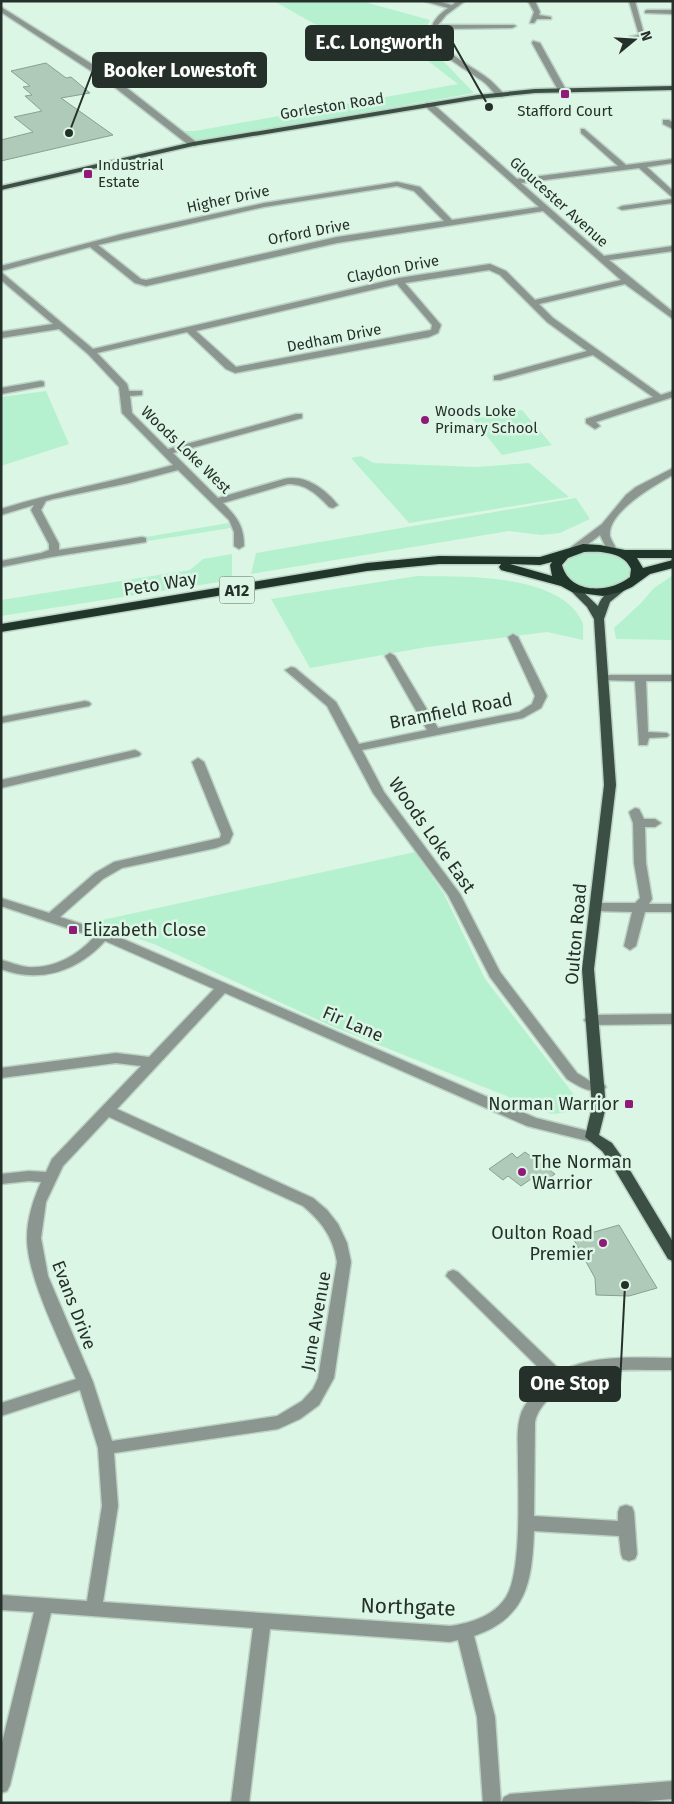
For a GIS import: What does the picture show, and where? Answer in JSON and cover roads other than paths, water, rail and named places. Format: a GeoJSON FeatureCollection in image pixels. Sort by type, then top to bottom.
{"type":"FeatureCollection","features":[{"type":"Feature","properties":{"kind":"highway","name":"Peto Way"},"geometry":{"type":"LineString","coordinates":[[1,628],[367,567],[418,561],[540,561],[569,552],[593,548],[617,552],[673,554]]}},
{"type":"Feature","properties":{"kind":"highway"},"geometry":{"type":"LineString","coordinates":[[569,552],[559,560],[556,571],[569,585]]}},
{"type":"Feature","properties":{"kind":"highway"},"geometry":{"type":"LineString","coordinates":[[617,552],[634,562],[638,573],[636,578]]}},
{"type":"Feature","properties":{"kind":"highway","name":"Peto Way"},"geometry":{"type":"LineString","coordinates":[[474,561],[592,592],[621,589]]}},
{"type":"Feature","properties":{"kind":"highway"},"geometry":{"type":"LineString","coordinates":[[621,589],[646,571],[673,564]]}},
{"type":"Feature","properties":{"kind":"main road","name":"Gorleston Road"},"geometry":{"type":"LineString","coordinates":[[1,188],[193,144],[429,105],[500,95],[562,90],[673,88]]}},
{"type":"Feature","properties":{"kind":"main road","name":"Oulton Road"},"geometry":{"type":"LineString","coordinates":[[569,585],[592,605],[599,619],[610,785],[588,969],[591,1020],[599,1087],[599,1107],[592,1137]]}},
{"type":"Feature","properties":{"kind":"main road","name":"Oulton Road"},"geometry":{"type":"LineString","coordinates":[[599,619],[605,600],[621,589]]}},
{"type":"Feature","properties":{"kind":"main road"},"geometry":{"type":"LineString","coordinates":[[592,1137],[606,1147],[617,1162],[673,1255]]}},
{"type":"Feature","properties":{"kind":"street"},"geometry":{"type":"LineString","coordinates":[[428,1],[452,7]]}},
{"type":"Feature","properties":{"kind":"street"},"geometry":{"type":"LineString","coordinates":[[462,1],[441,15],[434,27],[436,42],[442,50],[485,78],[500,95]]}},
{"type":"Feature","properties":{"kind":"street"},"geometry":{"type":"LineString","coordinates":[[531,1],[537,8],[533,19],[549,18]]}},
{"type":"Feature","properties":{"kind":"street"},"geometry":{"type":"LineString","coordinates":[[632,1],[645,39],[633,38]]}},
{"type":"Feature","properties":{"kind":"street"},"geometry":{"type":"LineString","coordinates":[[1,9],[111,80],[193,144]]}},
{"type":"Feature","properties":{"kind":"street"},"geometry":{"type":"LineString","coordinates":[[647,12],[673,12]]}},
{"type":"Feature","properties":{"kind":"street"},"geometry":{"type":"LineString","coordinates":[[434,27],[512,26]]}},
{"type":"Feature","properties":{"kind":"street"},"geometry":{"type":"LineString","coordinates":[[536,42],[562,90]]}},
{"type":"Feature","properties":{"kind":"street","name":"Gloucester Avenue"},"geometry":{"type":"LineString","coordinates":[[429,105],[517,181],[627,281],[673,316]]}},
{"type":"Feature","properties":{"kind":"street"},"geometry":{"type":"LineString","coordinates":[[584,131],[625,168]]}},
{"type":"Feature","properties":{"kind":"street"},"geometry":{"type":"LineString","coordinates":[[517,181],[673,161]]}},
{"type":"Feature","properties":{"kind":"street"},"geometry":{"type":"LineString","coordinates":[[641,166],[673,196]]}},
{"type":"Feature","properties":{"kind":"street","name":"Higher Drive"},"geometry":{"type":"LineString","coordinates":[[1,269],[91,244],[264,205],[397,184],[417,189],[449,222]]}},
{"type":"Feature","properties":{"kind":"street"},"geometry":{"type":"LineString","coordinates":[[622,208],[673,201]]}},
{"type":"Feature","properties":{"kind":"street","name":"Orford Drive"},"geometry":{"type":"LineString","coordinates":[[91,244],[138,281],[146,282],[337,240],[546,208]]}},
{"type":"Feature","properties":{"kind":"street"},"geometry":{"type":"LineString","coordinates":[[602,259],[673,248]]}},
{"type":"Feature","properties":{"kind":"street","name":"Claydon Drive"},"geometry":{"type":"LineString","coordinates":[[92,352],[399,281],[490,267],[503,273],[550,320],[660,398]]}},
{"type":"Feature","properties":{"kind":"street","name":"Woods Loke West"},"geometry":{"type":"LineString","coordinates":[[1,275],[92,352],[124,386],[126,394],[124,402],[127,413],[218,501],[234,519],[239,532],[239,546]]}},
{"type":"Feature","properties":{"kind":"street","name":"Dedham Drive"},"geometry":{"type":"LineString","coordinates":[[189,329],[228,367],[235,370],[429,334],[435,331],[437,325],[399,281]]}},
{"type":"Feature","properties":{"kind":"street"},"geometry":{"type":"LineString","coordinates":[[532,303],[627,281]]}},
{"type":"Feature","properties":{"kind":"street"},"geometry":{"type":"LineString","coordinates":[[1,335],[61,326]]}},
{"type":"Feature","properties":{"kind":"street"},"geometry":{"type":"LineString","coordinates":[[497,378],[593,352]]}},
{"type":"Feature","properties":{"kind":"street"},"geometry":{"type":"LineString","coordinates":[[1,391],[41,384]]}},
{"type":"Feature","properties":{"kind":"street"},"geometry":{"type":"LineString","coordinates":[[126,394],[139,392]]}},
{"type":"Feature","properties":{"kind":"street"},"geometry":{"type":"LineString","coordinates":[[595,426],[589,421],[673,394]]}},
{"type":"Feature","properties":{"kind":"street"},"geometry":{"type":"LineString","coordinates":[[166,452],[300,416]]}},
{"type":"Feature","properties":{"kind":"street"},"geometry":{"type":"LineString","coordinates":[[1,512],[51,496],[130,480],[180,466]]}},
{"type":"Feature","properties":{"kind":"street"},"geometry":{"type":"LineString","coordinates":[[569,552],[606,526],[630,497],[651,482],[673,471]]}},
{"type":"Feature","properties":{"kind":"street"},"geometry":{"type":"LineString","coordinates":[[218,501],[287,481],[296,481],[313,486],[333,505]]}},
{"type":"Feature","properties":{"kind":"street"},"geometry":{"type":"LineString","coordinates":[[40,501],[36,510],[54,544],[55,549],[52,554]]}},
{"type":"Feature","properties":{"kind":"street"},"geometry":{"type":"LineString","coordinates":[[606,526],[605,537],[617,552]]}},
{"type":"Feature","properties":{"kind":"street"},"geometry":{"type":"LineString","coordinates":[[1,564],[142,540]]}},
{"type":"Feature","properties":{"kind":"street","name":"Bramfield Road"},"geometry":{"type":"LineString","coordinates":[[354,748],[523,715],[537,706],[541,696],[513,637]]}},
{"type":"Feature","properties":{"kind":"street"},"geometry":{"type":"LineString","coordinates":[[390,656],[434,732]]}},
{"type":"Feature","properties":{"kind":"street","name":"Woods Loke East"},"geometry":{"type":"LineString","coordinates":[[292,670],[332,704],[379,793],[454,894],[495,974],[572,1076],[587,1085],[599,1087]]}},
{"type":"Feature","properties":{"kind":"street"},"geometry":{"type":"LineString","coordinates":[[604,678],[673,678]]}},
{"type":"Feature","properties":{"kind":"street"},"geometry":{"type":"LineString","coordinates":[[640,678],[643,739],[663,735]]}},
{"type":"Feature","properties":{"kind":"street"},"geometry":{"type":"LineString","coordinates":[[1,720],[85,704]]}},
{"type":"Feature","properties":{"kind":"street"},"geometry":{"type":"LineString","coordinates":[[1,784],[135,754]]}},
{"type":"Feature","properties":{"kind":"street"},"geometry":{"type":"LineString","coordinates":[[51,918],[106,870],[216,844],[225,840],[227,834],[198,762]]}},
{"type":"Feature","properties":{"kind":"street"},"geometry":{"type":"LineString","coordinates":[[630,946],[640,906],[646,899],[640,863],[637,818],[655,823]]}},
{"type":"Feature","properties":{"kind":"street","name":"Fir Lane"},"geometry":{"type":"LineString","coordinates":[[1,902],[103,935],[532,1122],[592,1137]]}},
{"type":"Feature","properties":{"kind":"street"},"geometry":{"type":"LineString","coordinates":[[596,907],[640,906],[673,908]]}},
{"type":"Feature","properties":{"kind":"street"},"geometry":{"type":"LineString","coordinates":[[1,964],[28,970],[64,966],[85,955],[103,935]]}},
{"type":"Feature","properties":{"kind":"street","name":"Evans Drive"},"geometry":{"type":"LineString","coordinates":[[94,1608],[110,1506],[106,1448],[85,1382],[41,1276],[37,1258],[35,1221],[39,1202],[57,1163],[222,988]]}},
{"type":"Feature","properties":{"kind":"street"},"geometry":{"type":"LineString","coordinates":[[591,1020],[673,1019]]}},
{"type":"Feature","properties":{"kind":"street"},"geometry":{"type":"LineString","coordinates":[[1,1073],[116,1058],[131,1058],[152,1062]]}},
{"type":"Feature","properties":{"kind":"street","name":"June Avenue"},"geometry":{"type":"LineString","coordinates":[[106,1448],[278,1422],[306,1408],[322,1390],[326,1378],[344,1262],[342,1246],[329,1220],[308,1202],[107,1110]]}},
{"type":"Feature","properties":{"kind":"street"},"geometry":{"type":"LineString","coordinates":[[1,1179],[29,1176],[49,1178]]}},
{"type":"Feature","properties":{"kind":"street"},"geometry":{"type":"LineString","coordinates":[[453,1276],[560,1379]]}},
{"type":"Feature","properties":{"kind":"street","name":"Northgate"},"geometry":{"type":"LineString","coordinates":[[1,1602],[44,1607],[94,1608],[450,1634],[464,1632],[484,1625],[500,1615],[512,1602],[520,1586],[525,1524],[526,1427],[530,1410],[560,1379],[576,1372],[595,1367],[673,1364]]}},
{"type":"Feature","properties":{"kind":"street"},"geometry":{"type":"LineString","coordinates":[[1,1410],[85,1382]]}},
{"type":"Feature","properties":{"kind":"street"},"geometry":{"type":"LineString","coordinates":[[626,1512],[629,1554]]}},
{"type":"Feature","properties":{"kind":"street"},"geometry":{"type":"LineString","coordinates":[[525,1524],[627,1529]]}},
{"type":"Feature","properties":{"kind":"street"},"geometry":{"type":"LineString","coordinates":[[1,1786],[44,1607]]}},
{"type":"Feature","properties":{"kind":"street"},"geometry":{"type":"LineString","coordinates":[[240,1803],[262,1621]]}},
{"type":"Feature","properties":{"kind":"street"},"geometry":{"type":"LineString","coordinates":[[464,1632],[486,1717],[492,1803]]}},
{"type":"Feature","properties":{"kind":"street"},"geometry":{"type":"LineString","coordinates":[[510,1803],[673,1790]]}},
{"type":"Feature","properties":{"kind":"place","name":"Stafford Court"},"geometry":{"type":"Point","coordinates":[565,94]}},
{"type":"Feature","properties":{"kind":"place","name":"E.C. Longworth"},"geometry":{"type":"Point","coordinates":[489,107]}},
{"type":"Feature","properties":{"kind":"place","name":"Booker Lowestoft"},"geometry":{"type":"Point","coordinates":[69,133]}},
{"type":"Feature","properties":{"kind":"place","name":"Industrial Estate"},"geometry":{"type":"Point","coordinates":[88,174]}},
{"type":"Feature","properties":{"kind":"place","name":"Woods Loke Primary School"},"geometry":{"type":"Point","coordinates":[425,420]}},
{"type":"Feature","properties":{"kind":"place","name":"Elizabeth Close"},"geometry":{"type":"Point","coordinates":[73,930]}},
{"type":"Feature","properties":{"kind":"place","name":"Norman Warrior"},"geometry":{"type":"Point","coordinates":[629,1104]}},
{"type":"Feature","properties":{"kind":"place","name":"The Norman Warrior"},"geometry":{"type":"Point","coordinates":[522,1172]}},
{"type":"Feature","properties":{"kind":"place","name":"Oulton Road Premier"},"geometry":{"type":"Point","coordinates":[603,1243]}},
{"type":"Feature","properties":{"kind":"place","name":"One Stop"},"geometry":{"type":"Point","coordinates":[625,1285]}}]}
